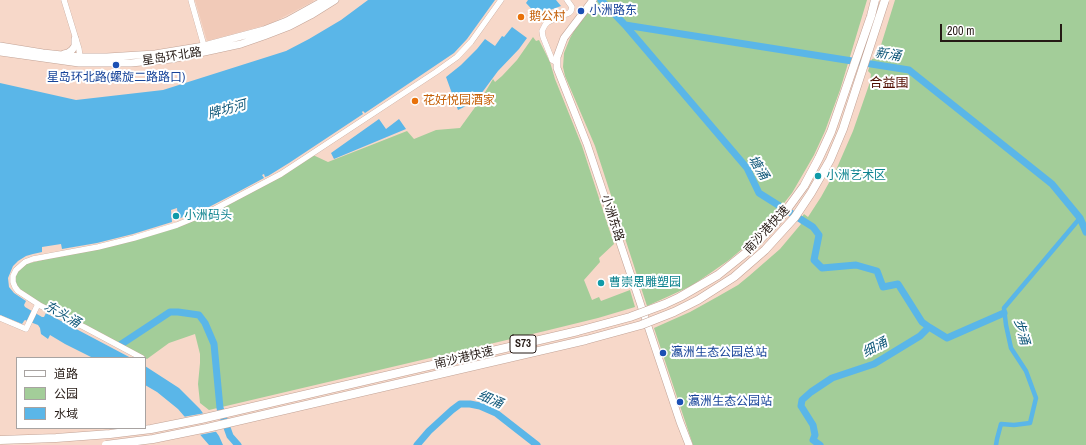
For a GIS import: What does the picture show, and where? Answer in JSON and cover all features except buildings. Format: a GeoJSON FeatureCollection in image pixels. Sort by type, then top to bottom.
{"type":"FeatureCollection","features":[{"type":"Feature","properties":{"kind":"highway","name":"南沙港快速"},"geometry":{"type":"LineString","coordinates":[[0,440],[110,434],[151,429],[208,418],[578,331],[636,315],[680,298],[718,275],[753,247],[782,216],[804,186],[831,132],[871,16],[875,0]]}},
{"type":"Feature","properties":{"kind":"highway","name":"南沙港快速"},"geometry":{"type":"LineString","coordinates":[[106,445],[152,439],[207,428],[586,340],[647,322],[674,312],[698,300],[734,276],[766,250],[795,217],[811,193],[830,160],[843,129],[885,0]]}},
{"type":"Feature","properties":{"kind":"main road","name":"星岛环北路"},"geometry":{"type":"LineString","coordinates":[[0,46],[59,54],[80,60],[141,55],[204,46],[264,30],[287,21],[321,3],[335,0]]}},
{"type":"Feature","properties":{"kind":"main road"},"geometry":{"type":"LineString","coordinates":[[556,62],[564,38],[593,0]]}},
{"type":"Feature","properties":{"kind":"main road","name":"星岛环北路"},"geometry":{"type":"LineString","coordinates":[[0,52],[116,64],[172,59],[241,44],[278,31],[304,19],[321,3]]}},
{"type":"Feature","properties":{"kind":"main road"},"geometry":{"type":"LineString","coordinates":[[59,54],[70,52],[75,46],[75,39]]}},
{"type":"Feature","properties":{"kind":"main road","name":"小洲东路"},"geometry":{"type":"LineString","coordinates":[[556,62],[559,76],[587,144],[688,445]]}},
{"type":"Feature","properties":{"kind":"street"},"geometry":{"type":"LineString","coordinates":[[64,0],[80,60]]}},
{"type":"Feature","properties":{"kind":"street"},"geometry":{"type":"LineString","coordinates":[[190,0],[204,46]]}},
{"type":"Feature","properties":{"kind":"street"},"geometry":{"type":"LineString","coordinates":[[140,357],[38,304],[18,291],[13,284],[15,272],[25,262],[36,258],[122,242],[169,228],[211,211],[265,183],[302,161],[457,57],[501,0]]}},
{"type":"Feature","properties":{"kind":"street"},"geometry":{"type":"LineString","coordinates":[[556,62],[552,60],[542,31],[548,22],[571,11],[572,8],[567,0]]}},
{"type":"Feature","properties":{"kind":"street"},"geometry":{"type":"LineString","coordinates":[[0,318],[26,329],[38,304]]}},
{"type":"Feature","properties":{"kind":"shaded area"},"geometry":{"type":"Polygon","coordinates":[[[195,0],[314,1],[270,24],[207,41],[195,0]]]}},
{"type":"Feature","properties":{"kind":"green space"},"geometry":{"type":"Polygon","coordinates":[[[597,0],[867,0],[840,90],[825,131],[814,155],[792,193],[766,226],[729,260],[691,286],[647,306],[595,146],[565,76],[563,67],[564,53],[570,38],[597,0]]]}},
{"type":"Feature","properties":{"kind":"green space"},"geometry":{"type":"Polygon","coordinates":[[[895,0],[1086,0],[1086,445],[693,445],[654,328],[690,312],[738,285],[780,249],[801,224],[799,221],[804,214],[808,217],[836,170],[853,131],[870,82],[871,74],[868,71],[872,59],[877,58],[895,0]]]}},
{"type":"Feature","properties":{"kind":"green space"},"geometry":{"type":"Polygon","coordinates":[[[533,37],[536,41],[539,40],[550,62],[555,79],[582,146],[614,244],[599,258],[600,262],[584,280],[592,300],[599,297],[601,301],[630,290],[635,307],[545,331],[209,410],[200,403],[198,384],[200,354],[195,334],[169,343],[147,359],[146,357],[143,357],[85,325],[47,307],[19,290],[14,282],[16,272],[26,264],[183,225],[313,155],[328,162],[407,131],[414,139],[436,130],[460,128],[481,99],[493,79],[495,82],[517,60],[533,37]]]}},
{"type":"Feature","properties":{"kind":"water","name":"牌坊河"},"geometry":{"type":"Polygon","coordinates":[[[368,0],[495,0],[467,39],[454,53],[365,113],[363,111],[363,114],[268,176],[265,177],[264,174],[262,175],[264,178],[236,193],[209,207],[178,219],[177,208],[171,210],[172,222],[97,243],[62,249],[61,244],[42,247],[42,252],[26,256],[13,266],[8,278],[9,287],[14,293],[26,301],[24,305],[25,307],[42,317],[44,317],[46,313],[129,357],[91,357],[50,335],[48,339],[41,334],[38,325],[25,320],[22,324],[0,315],[0,83],[76,100],[163,90],[286,51],[341,20],[368,0]]]}},
{"type":"Feature","properties":{"kind":"water"},"geometry":{"type":"Polygon","coordinates":[[[528,0],[556,0],[561,6],[550,10],[539,17],[526,3],[528,0]]]}},
{"type":"Feature","properties":{"kind":"water"},"geometry":{"type":"Polygon","coordinates":[[[512,27],[527,38],[519,49],[498,71],[478,98],[458,110],[446,77],[461,65],[485,39],[495,46],[502,36],[504,37],[512,27]]]}},
{"type":"Feature","properties":{"kind":"water"},"geometry":{"type":"Polygon","coordinates":[[[379,119],[386,129],[399,119],[406,129],[334,159],[331,153],[379,119]]]}},
{"type":"Feature","properties":{"kind":"water"},"geometry":{"type":"Polygon","coordinates":[[[146,367],[179,388],[200,409],[219,436],[223,445],[209,445],[178,409],[157,392],[146,386],[146,367]]]}},
{"type":"Feature","properties":{"kind":"pier"},"geometry":{"type":"Polygon","coordinates":[[[205,413],[219,431],[199,435],[183,417],[205,413]]]}},
{"type":"Feature","properties":{"kind":"waterway","name":"塘涌"},"geometry":{"type":"LineString","coordinates":[[601,0],[625,25],[747,168],[759,193],[813,227],[819,235],[814,260],[822,268],[856,265],[877,271],[883,287],[898,284],[922,322],[929,327]]}},
{"type":"Feature","properties":{"kind":"waterway","name":"新涌"},"geometry":{"type":"LineString","coordinates":[[625,25],[909,70],[1052,184],[1080,218],[1086,232]]}},
{"type":"Feature","properties":{"kind":"waterway","name":"步涌"},"geometry":{"type":"LineString","coordinates":[[996,445],[1001,424],[1014,425],[1030,423],[1036,398],[1026,371],[1011,348],[1004,308],[1080,218]]}},
{"type":"Feature","properties":{"kind":"waterway"},"geometry":{"type":"LineString","coordinates":[[120,345],[170,312],[199,315],[205,323],[214,344],[220,408],[230,436],[238,445]]}},
{"type":"Feature","properties":{"kind":"waterway","name":"细涌"},"geometry":{"type":"LineString","coordinates":[[820,445],[813,440],[815,435],[813,425],[801,406],[802,400],[811,392],[832,378],[874,364],[920,336],[929,327],[947,338],[1004,313]]}},
{"type":"Feature","properties":{"kind":"waterway","name":"细涌"},"geometry":{"type":"LineString","coordinates":[[417,445],[429,431],[460,404],[480,406],[496,413],[537,445]]}},
{"type":"Feature","properties":{"kind":"place","name":"小洲路东"},"geometry":{"type":"Point","coordinates":[581,11]}},
{"type":"Feature","properties":{"kind":"place","name":"鹅公村"},"geometry":{"type":"Point","coordinates":[521,17]}},
{"type":"Feature","properties":{"kind":"place","name":"星岛环北路(螺旋二路路口)"},"geometry":{"type":"Point","coordinates":[116,65]}},
{"type":"Feature","properties":{"kind":"place","name":"花好悦园酒家"},"geometry":{"type":"Point","coordinates":[415,101]}},
{"type":"Feature","properties":{"kind":"place","name":"小洲艺术区"},"geometry":{"type":"Point","coordinates":[818,176]}},
{"type":"Feature","properties":{"kind":"place","name":"小洲码头"},"geometry":{"type":"Point","coordinates":[176,216]}},
{"type":"Feature","properties":{"kind":"place","name":"曹崇思雕塑园"},"geometry":{"type":"Point","coordinates":[601,283]}},
{"type":"Feature","properties":{"kind":"place","name":"瀛洲生态公园总站"},"geometry":{"type":"Point","coordinates":[663,353]}},
{"type":"Feature","properties":{"kind":"place","name":"瀛洲生态公园站"},"geometry":{"type":"Point","coordinates":[680,402]}},
{"type":"Feature","properties":{"kind":"district","name":"合益围"},"geometry":{"type":"Point","coordinates":[889,84]}},
{"type":"Feature","properties":{"kind":"water label","name":"东头涌"},"geometry":{"type":"Point","coordinates":[62,315]}}]}
